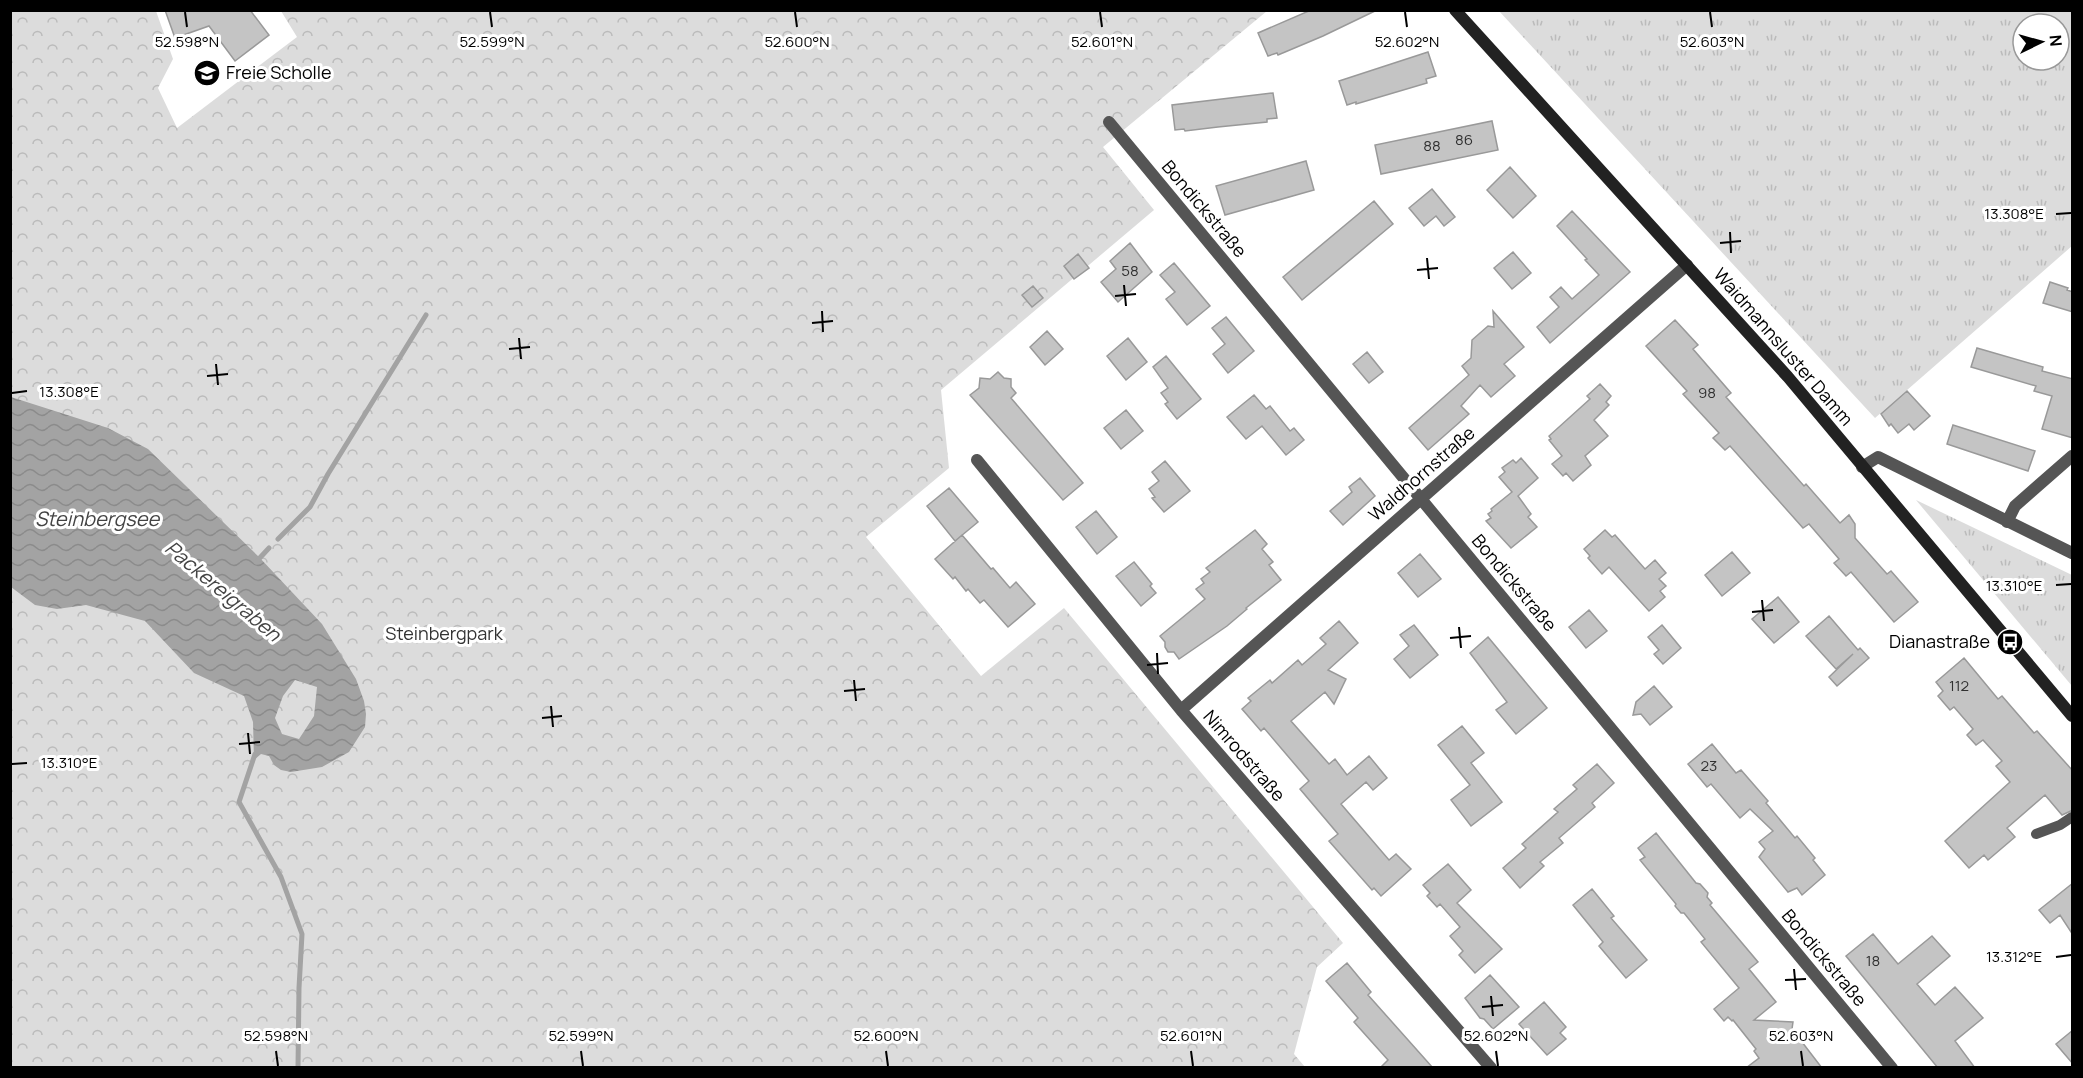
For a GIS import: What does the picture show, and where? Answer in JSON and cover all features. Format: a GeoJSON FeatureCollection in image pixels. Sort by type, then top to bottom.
{"type":"FeatureCollection","features":[{"type":"Feature","properties":{"kind":"main road","name":"Waidmannsluster Damm"},"geometry":{"type":"LineString","coordinates":[[1455,10],[1788,377],[2073,716]]}},
{"type":"Feature","properties":{"kind":"street","name":"Bondickstraße"},"geometry":{"type":"LineString","coordinates":[[1109,122],[1892,1068]]}},
{"type":"Feature","properties":{"kind":"street","name":"Waldhornstraße"},"geometry":{"type":"LineString","coordinates":[[1181,710],[1686,265]]}},
{"type":"Feature","properties":{"kind":"street"},"geometry":{"type":"LineString","coordinates":[[2007,522],[2015,506],[2073,456]]}},
{"type":"Feature","properties":{"kind":"street"},"geometry":{"type":"LineString","coordinates":[[1862,467],[1878,457],[2073,553]]}},
{"type":"Feature","properties":{"kind":"street","name":"Nimrodstraße"},"geometry":{"type":"LineString","coordinates":[[977,460],[1181,710],[1491,1068]]}},
{"type":"Feature","properties":{"kind":"lane"},"geometry":{"type":"LineString","coordinates":[[2036,834],[2060,825],[2073,817]]}},
{"type":"Feature","properties":{"kind":"green space","name":"Steinbergpark"},"geometry":{"type":"Polygon","coordinates":[[[10,11],[156,11],[173,59],[158,88],[177,128],[297,37],[281,11],[1267,11],[1103,147],[1154,210],[941,390],[949,468],[866,537],[981,676],[1064,608],[1343,943],[1317,967],[1294,1054],[1305,1067],[11,1067],[10,11]]]}},
{"type":"Feature","properties":{"kind":"green space"},"geometry":{"type":"Polygon","coordinates":[[[1499,11],[2072,11],[2072,246],[1875,418],[1499,11]]]}},
{"type":"Feature","properties":{"kind":"green space"},"geometry":{"type":"Polygon","coordinates":[[[1916,500],[2072,575],[2072,686],[1916,500]]]}},
{"type":"Feature","properties":{"kind":"water","name":"Steinbergsee"},"geometry":{"type":"Polygon","coordinates":[[[11,397],[108,428],[148,449],[259,557],[322,624],[356,679],[364,701],[365,727],[349,752],[322,767],[291,772],[281,770],[274,765],[269,756],[261,754],[254,760],[253,722],[244,696],[194,673],[145,621],[86,605],[57,609],[35,605],[11,587],[11,397]],[[295,680],[283,696],[275,718],[282,734],[299,739],[314,716],[317,687],[295,680]]]}},
{"type":"Feature","properties":{"kind":"building"},"geometry":{"type":"Polygon","coordinates":[[[165,10],[250,10],[269,35],[235,61],[209,26],[175,38],[165,10]]]}},
{"type":"Feature","properties":{"kind":"building"},"geometry":{"type":"Polygon","coordinates":[[[1311,10],[1377,10],[1278,55],[1277,53],[1268,56],[1258,33],[1311,10]]]}},
{"type":"Feature","properties":{"kind":"building"},"geometry":{"type":"Polygon","coordinates":[[[1428,52],[1436,76],[1426,79],[1427,83],[1347,105],[1339,81],[1428,52]]]}},
{"type":"Feature","properties":{"kind":"building"},"geometry":{"type":"Polygon","coordinates":[[[1273,93],[1277,118],[1267,119],[1267,122],[1185,131],[1184,129],[1175,130],[1172,105],[1273,93]]]}},
{"type":"Feature","properties":{"kind":"building"},"geometry":{"type":"Polygon","coordinates":[[[1492,121],[1498,150],[1381,174],[1375,145],[1492,121]]]}},
{"type":"Feature","properties":{"kind":"building"},"geometry":{"type":"Polygon","coordinates":[[[1306,161],[1314,190],[1225,215],[1216,186],[1306,161]]]}},
{"type":"Feature","properties":{"kind":"building"},"geometry":{"type":"Polygon","coordinates":[[[1510,167],[1536,196],[1513,218],[1487,190],[1510,167]]]}},
{"type":"Feature","properties":{"kind":"building"},"geometry":{"type":"Polygon","coordinates":[[[1432,189],[1455,217],[1444,226],[1436,216],[1424,226],[1409,208],[1432,189]]]}},
{"type":"Feature","properties":{"kind":"building"},"geometry":{"type":"Polygon","coordinates":[[[1374,201],[1393,224],[1302,300],[1283,277],[1374,201]]]}},
{"type":"Feature","properties":{"kind":"building"},"geometry":{"type":"Polygon","coordinates":[[[1572,211],[1630,272],[1550,343],[1537,327],[1559,307],[1550,297],[1561,287],[1572,299],[1599,275],[1557,226],[1572,211]]]}},
{"type":"Feature","properties":{"kind":"building"},"geometry":{"type":"Polygon","coordinates":[[[1130,243],[1152,272],[1118,302],[1101,282],[1116,269],[1110,261],[1130,243]]]}},
{"type":"Feature","properties":{"kind":"building"},"geometry":{"type":"Polygon","coordinates":[[[1513,252],[1531,273],[1512,289],[1494,268],[1513,252]]]}},
{"type":"Feature","properties":{"kind":"building"},"geometry":{"type":"Polygon","coordinates":[[[1078,254],[1089,268],[1074,279],[1064,266],[1078,254]]]}},
{"type":"Feature","properties":{"kind":"building"},"geometry":{"type":"Polygon","coordinates":[[[1174,263],[1210,306],[1187,325],[1166,299],[1175,292],[1160,275],[1174,263]]]}},
{"type":"Feature","properties":{"kind":"building"},"geometry":{"type":"Polygon","coordinates":[[[2050,282],[2073,292],[2073,312],[2043,303],[2050,282]]]}},
{"type":"Feature","properties":{"kind":"building"},"geometry":{"type":"Polygon","coordinates":[[[1033,286],[1043,298],[1032,307],[1022,295],[1033,286]]]}},
{"type":"Feature","properties":{"kind":"building"},"geometry":{"type":"Polygon","coordinates":[[[1493,311],[1524,347],[1504,364],[1515,376],[1491,397],[1480,385],[1461,406],[1469,414],[1428,450],[1409,428],[1469,375],[1462,366],[1471,358],[1472,340],[1488,326],[1494,327],[1493,311]]]}},
{"type":"Feature","properties":{"kind":"building"},"geometry":{"type":"Polygon","coordinates":[[[1226,317],[1254,351],[1228,373],[1213,354],[1225,344],[1212,328],[1226,317]]]}},
{"type":"Feature","properties":{"kind":"building"},"geometry":{"type":"Polygon","coordinates":[[[1675,320],[1698,345],[1693,349],[1731,393],[1726,397],[1804,486],[1806,484],[1840,523],[1849,515],[1855,524],[1855,538],[1887,574],[1891,571],[1918,602],[1894,622],[1851,572],[1846,576],[1834,563],[1839,559],[1809,524],[1803,528],[1730,446],[1725,450],[1713,438],[1719,433],[1683,394],[1687,391],[1646,346],[1675,320]]]}},
{"type":"Feature","properties":{"kind":"building"},"geometry":{"type":"Polygon","coordinates":[[[1047,331],[1063,349],[1045,365],[1030,347],[1047,331]]]}},
{"type":"Feature","properties":{"kind":"building"},"geometry":{"type":"Polygon","coordinates":[[[1128,338],[1147,362],[1126,380],[1107,356],[1128,338]]]}},
{"type":"Feature","properties":{"kind":"building"},"geometry":{"type":"Polygon","coordinates":[[[1977,348],[2043,367],[2042,371],[2073,379],[2073,438],[2042,429],[2052,396],[2034,391],[2036,386],[1971,367],[1977,348]]]}},
{"type":"Feature","properties":{"kind":"building"},"geometry":{"type":"Polygon","coordinates":[[[1367,352],[1383,372],[1369,383],[1353,364],[1367,352]]]}},
{"type":"Feature","properties":{"kind":"building"},"geometry":{"type":"Polygon","coordinates":[[[1166,356],[1201,399],[1177,419],[1165,404],[1168,402],[1161,393],[1168,388],[1153,367],[1166,356]]]}},
{"type":"Feature","properties":{"kind":"building"},"geometry":{"type":"Polygon","coordinates":[[[998,372],[1004,378],[1011,379],[1011,387],[1016,393],[1011,398],[1083,483],[1063,500],[970,395],[979,388],[980,378],[990,379],[998,372]]]}},
{"type":"Feature","properties":{"kind":"building"},"geometry":{"type":"Polygon","coordinates":[[[1600,384],[1611,396],[1606,402],[1609,405],[1594,420],[1608,436],[1585,456],[1591,465],[1573,481],[1566,473],[1563,476],[1552,464],[1562,456],[1549,440],[1551,439],[1549,436],[1590,399],[1587,396],[1600,384]]]}},
{"type":"Feature","properties":{"kind":"building"},"geometry":{"type":"Polygon","coordinates":[[[1907,391],[1930,416],[1914,430],[1909,424],[1898,433],[1891,424],[1889,426],[1881,414],[1907,391]]]}},
{"type":"Feature","properties":{"kind":"building"},"geometry":{"type":"Polygon","coordinates":[[[1254,395],[1266,409],[1270,406],[1290,431],[1294,428],[1304,440],[1286,455],[1262,426],[1246,439],[1227,417],[1254,395]]]}},
{"type":"Feature","properties":{"kind":"building"},"geometry":{"type":"Polygon","coordinates":[[[1126,410],[1143,431],[1121,449],[1104,428],[1126,410]]]}},
{"type":"Feature","properties":{"kind":"building"},"geometry":{"type":"Polygon","coordinates":[[[1953,425],[2035,451],[2028,471],[1947,444],[1953,425]]]}},
{"type":"Feature","properties":{"kind":"building"},"geometry":{"type":"Polygon","coordinates":[[[1521,458],[1538,478],[1518,496],[1531,514],[1528,517],[1537,527],[1511,548],[1486,521],[1491,518],[1488,514],[1492,511],[1491,509],[1512,492],[1499,477],[1505,472],[1502,468],[1513,460],[1516,463],[1521,458]]]}},
{"type":"Feature","properties":{"kind":"building"},"geometry":{"type":"Polygon","coordinates":[[[1165,461],[1190,491],[1164,512],[1152,498],[1155,497],[1149,489],[1159,481],[1152,472],[1165,461]]]}},
{"type":"Feature","properties":{"kind":"building"},"geometry":{"type":"Polygon","coordinates":[[[1360,478],[1375,496],[1343,525],[1330,511],[1352,492],[1349,487],[1360,478]]]}},
{"type":"Feature","properties":{"kind":"building"},"geometry":{"type":"Polygon","coordinates":[[[949,488],[978,522],[955,541],[927,506],[949,488]]]}},
{"type":"Feature","properties":{"kind":"building"},"geometry":{"type":"Polygon","coordinates":[[[1096,511],[1117,537],[1097,554],[1076,527],[1096,511]]]}},
{"type":"Feature","properties":{"kind":"building"},"geometry":{"type":"Polygon","coordinates":[[[1255,530],[1267,544],[1262,549],[1273,562],[1269,565],[1281,580],[1227,626],[1179,659],[1174,652],[1168,652],[1160,636],[1205,599],[1196,589],[1204,583],[1201,579],[1210,572],[1206,568],[1255,530]]]}},
{"type":"Feature","properties":{"kind":"building"},"geometry":{"type":"Polygon","coordinates":[[[1605,530],[1612,537],[1615,535],[1645,569],[1655,560],[1666,573],[1659,579],[1666,586],[1660,591],[1665,597],[1649,611],[1609,567],[1602,574],[1588,558],[1590,556],[1584,549],[1605,530]]]}},
{"type":"Feature","properties":{"kind":"building"},"geometry":{"type":"Polygon","coordinates":[[[962,535],[1010,588],[1016,582],[1035,604],[1008,627],[984,600],[980,603],[935,559],[962,535]]]}},
{"type":"Feature","properties":{"kind":"building"},"geometry":{"type":"Polygon","coordinates":[[[1732,552],[1750,573],[1722,596],[1705,575],[1732,552]]]}},
{"type":"Feature","properties":{"kind":"building"},"geometry":{"type":"Polygon","coordinates":[[[1420,554],[1441,579],[1418,597],[1398,573],[1420,554]]]}},
{"type":"Feature","properties":{"kind":"building"},"geometry":{"type":"Polygon","coordinates":[[[1134,562],[1152,584],[1150,586],[1156,593],[1141,606],[1116,576],[1134,562]]]}},
{"type":"Feature","properties":{"kind":"building"},"geometry":{"type":"Polygon","coordinates":[[[1778,597],[1799,622],[1774,643],[1752,619],[1778,597]]]}},
{"type":"Feature","properties":{"kind":"building"},"geometry":{"type":"Polygon","coordinates":[[[1589,610],[1607,631],[1586,648],[1569,627],[1589,610]]]}},
{"type":"Feature","properties":{"kind":"building"},"geometry":{"type":"Polygon","coordinates":[[[1829,616],[1858,650],[1860,648],[1869,658],[1837,686],[1829,677],[1853,654],[1836,669],[1806,636],[1829,616]]]}},
{"type":"Feature","properties":{"kind":"building"},"geometry":{"type":"Polygon","coordinates":[[[1339,621],[1358,643],[1328,670],[1346,679],[1334,704],[1325,692],[1291,721],[1329,764],[1335,759],[1347,775],[1369,756],[1387,778],[1373,790],[1366,782],[1341,804],[1389,860],[1396,854],[1411,869],[1381,896],[1374,888],[1372,890],[1329,841],[1338,834],[1300,789],[1309,781],[1264,728],[1261,731],[1242,709],[1251,701],[1248,698],[1270,680],[1272,683],[1298,660],[1302,665],[1326,644],[1320,638],[1339,621]]]}},
{"type":"Feature","properties":{"kind":"building"},"geometry":{"type":"Polygon","coordinates":[[[1414,625],[1438,655],[1410,678],[1394,659],[1409,646],[1400,635],[1414,625]]]}},
{"type":"Feature","properties":{"kind":"building"},"geometry":{"type":"Polygon","coordinates":[[[1662,625],[1681,648],[1663,664],[1654,654],[1659,650],[1648,637],[1662,625]]]}},
{"type":"Feature","properties":{"kind":"building"},"geometry":{"type":"Polygon","coordinates":[[[1488,637],[1547,708],[1516,734],[1496,710],[1507,702],[1470,653],[1488,637]]]}},
{"type":"Feature","properties":{"kind":"building"},"geometry":{"type":"Polygon","coordinates":[[[1964,658],[1998,699],[2002,696],[2034,733],[2037,731],[2073,771],[2073,810],[2062,815],[2045,795],[2007,828],[2015,837],[1988,860],[1984,855],[1969,868],[1945,841],[2010,782],[1996,766],[2002,761],[1983,740],[1976,745],[1967,735],[1973,729],[1954,707],[1950,710],[1938,696],[1943,691],[1936,682],[1964,658]]]}},
{"type":"Feature","properties":{"kind":"building"},"geometry":{"type":"Polygon","coordinates":[[[1654,686],[1672,707],[1650,725],[1641,714],[1633,715],[1636,702],[1654,686]]]}},
{"type":"Feature","properties":{"kind":"building"},"geometry":{"type":"Polygon","coordinates":[[[1462,726],[1484,753],[1471,763],[1502,802],[1471,826],[1451,800],[1470,785],[1438,745],[1462,726]]]}},
{"type":"Feature","properties":{"kind":"building"},"geometry":{"type":"Polygon","coordinates":[[[1712,744],[1736,773],[1741,770],[1768,801],[1766,803],[1795,838],[1797,836],[1815,858],[1813,860],[1825,875],[1802,895],[1797,888],[1788,892],[1759,857],[1765,849],[1759,842],[1773,831],[1750,809],[1740,818],[1711,784],[1707,787],[1688,764],[1712,744]]]}},
{"type":"Feature","properties":{"kind":"building"},"geometry":{"type":"Polygon","coordinates":[[[1597,764],[1614,783],[1592,803],[1595,807],[1559,838],[1563,843],[1540,862],[1544,866],[1520,888],[1503,868],[1526,848],[1522,844],[1558,812],[1554,809],[1577,789],[1573,785],[1597,764]]]}},
{"type":"Feature","properties":{"kind":"building"},"geometry":{"type":"Polygon","coordinates":[[[1656,833],[1696,883],[1708,893],[1707,897],[1712,903],[1710,905],[1758,962],[1749,969],[1776,1002],[1754,1020],[1793,1022],[1792,1029],[1822,1068],[1746,1068],[1759,1058],[1754,1051],[1756,1049],[1733,1020],[1728,1017],[1724,1021],[1714,1009],[1739,988],[1701,942],[1705,939],[1684,913],[1681,913],[1675,906],[1676,904],[1640,860],[1645,857],[1638,848],[1656,833]]]}},
{"type":"Feature","properties":{"kind":"building"},"geometry":{"type":"Polygon","coordinates":[[[1448,864],[1471,890],[1457,903],[1502,949],[1475,973],[1459,955],[1463,951],[1450,936],[1460,927],[1440,904],[1437,907],[1427,896],[1430,893],[1423,885],[1448,864]]]}},
{"type":"Feature","properties":{"kind":"building"},"geometry":{"type":"Polygon","coordinates":[[[2073,883],[2073,935],[2060,915],[2050,923],[2039,910],[2073,883]]]}},
{"type":"Feature","properties":{"kind":"building"},"geometry":{"type":"Polygon","coordinates":[[[1592,889],[1614,916],[1611,918],[1647,960],[1626,978],[1599,946],[1603,942],[1573,905],[1592,889]]]}},
{"type":"Feature","properties":{"kind":"building"},"geometry":{"type":"Polygon","coordinates":[[[1873,934],[1898,964],[1932,936],[1950,956],[1917,984],[1935,1005],[1955,987],[1983,1018],[1955,1041],[1975,1068],[1938,1068],[1846,956],[1873,934]]]}},
{"type":"Feature","properties":{"kind":"building"},"geometry":{"type":"Polygon","coordinates":[[[1347,963],[1371,992],[1368,995],[1433,1068],[1380,1068],[1388,1060],[1354,1022],[1358,1018],[1326,981],[1347,963]]]}},
{"type":"Feature","properties":{"kind":"building"},"geometry":{"type":"Polygon","coordinates":[[[1490,975],[1519,1007],[1493,1029],[1484,1019],[1480,1018],[1465,998],[1490,975]]]}},
{"type":"Feature","properties":{"kind":"building"},"geometry":{"type":"Polygon","coordinates":[[[1544,1002],[1566,1027],[1560,1033],[1566,1039],[1547,1055],[1519,1024],[1544,1002]]]}},
{"type":"Feature","properties":{"kind":"building"},"geometry":{"type":"Polygon","coordinates":[[[2073,1030],[2073,1064],[2056,1044],[2073,1030]]]}},
{"type":"Feature","properties":{"kind":"waterway"},"geometry":{"type":"LineString","coordinates":[[278,539],[310,507],[426,315]]}},
{"type":"Feature","properties":{"kind":"waterway"},"geometry":{"type":"LineString","coordinates":[[256,562],[269,548]]}},
{"type":"Feature","properties":{"kind":"waterway","name":"Packereigraben"},"geometry":{"type":"LineString","coordinates":[[255,754],[239,802],[281,877],[302,934],[298,1068]]}},
{"type":"Feature","properties":{"kind":"place","name":"Freie Scholle"},"geometry":{"type":"Point","coordinates":[207,73]}},
{"type":"Feature","properties":{"kind":"place","name":"Dianastraße"},"geometry":{"type":"Point","coordinates":[2010,642]}}]}
